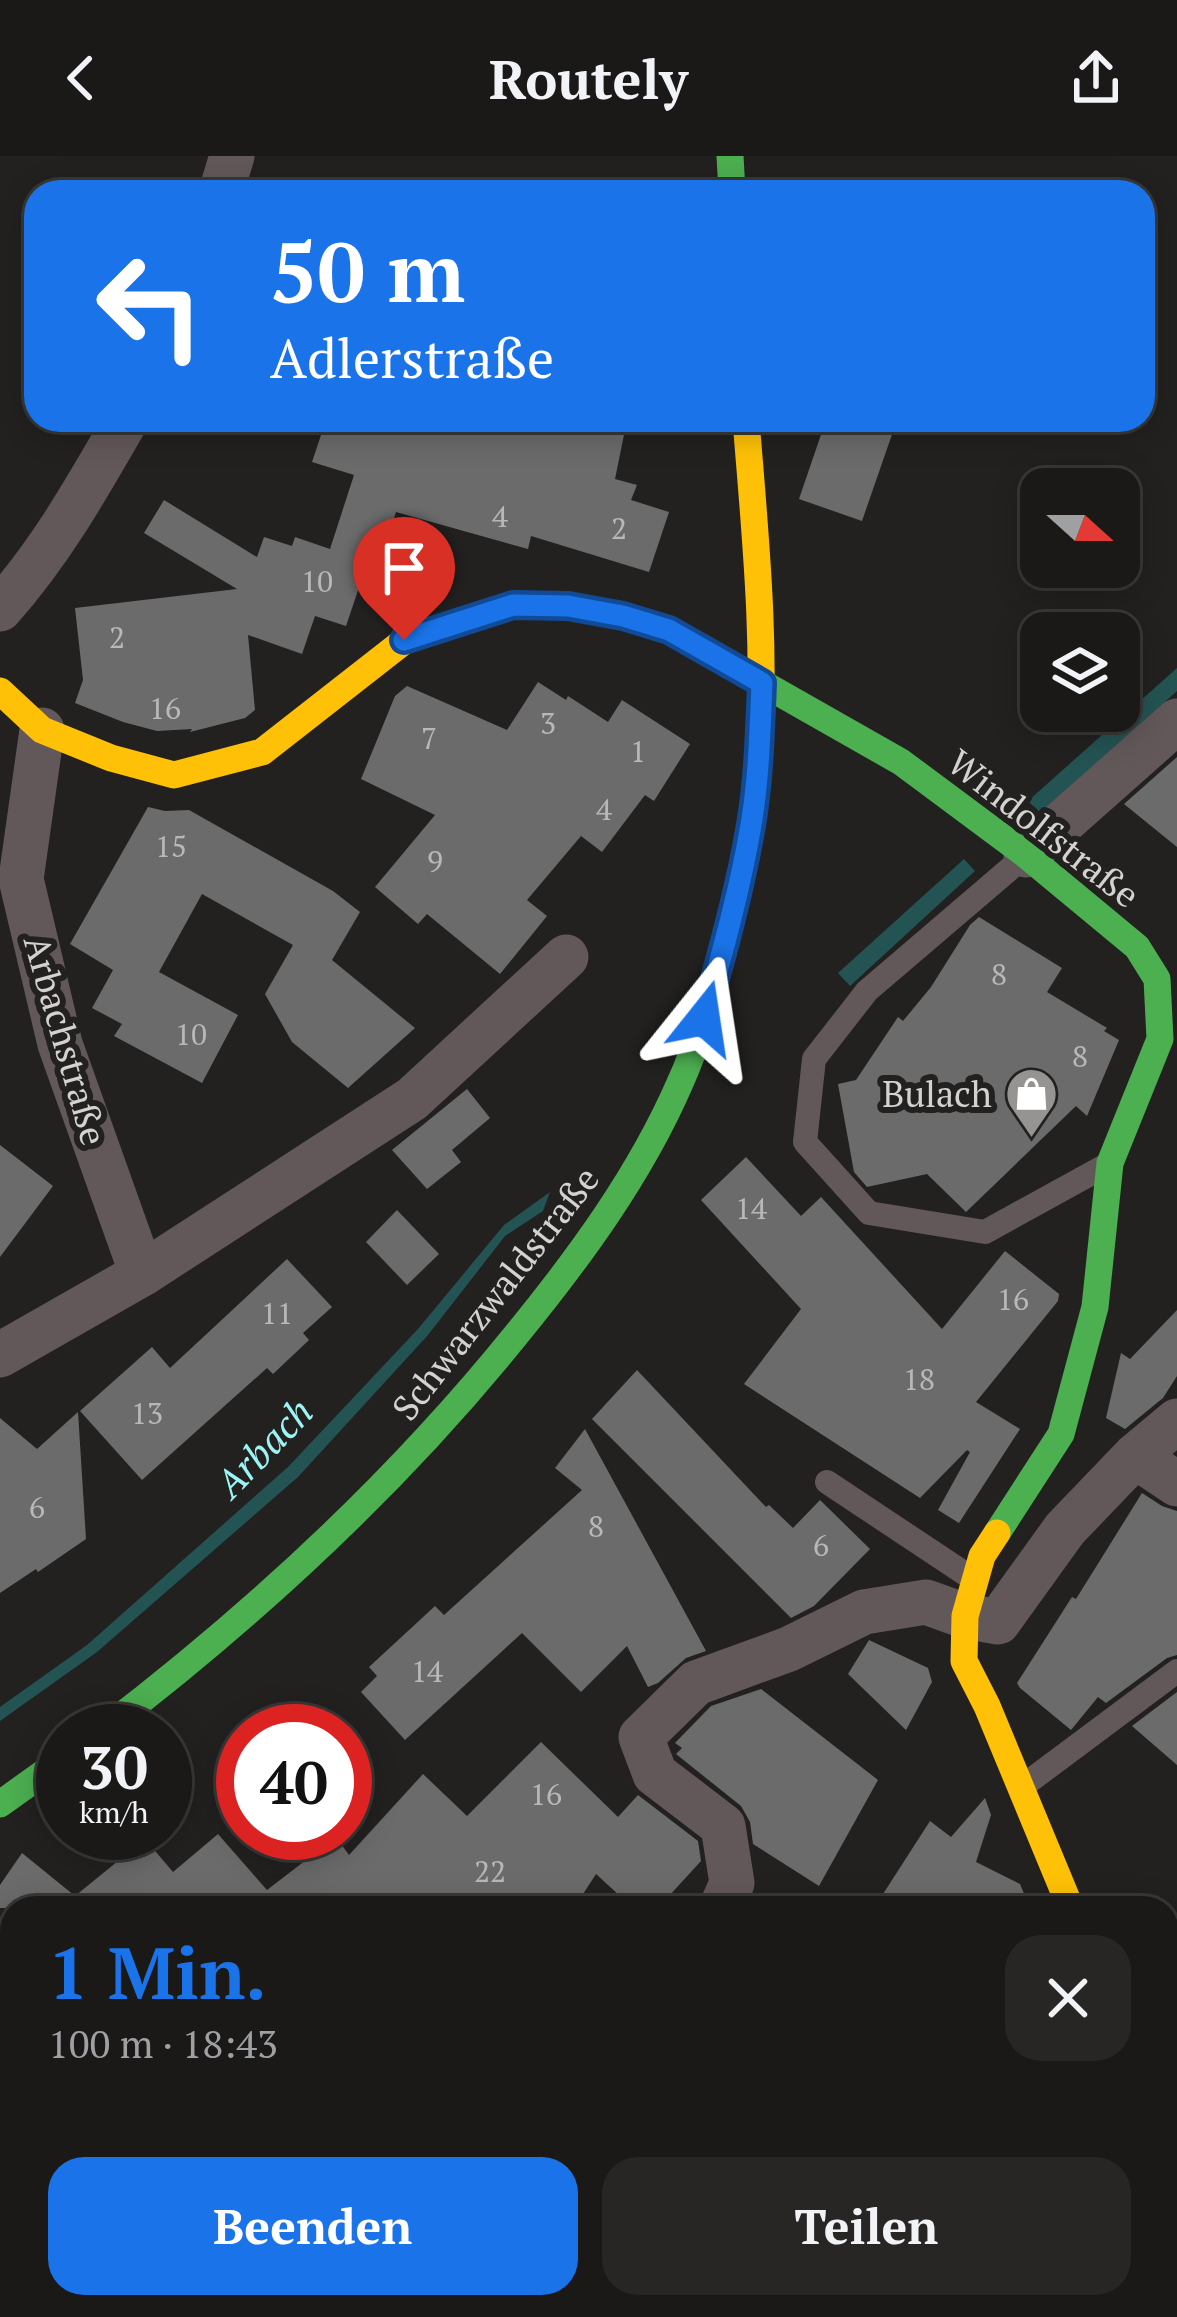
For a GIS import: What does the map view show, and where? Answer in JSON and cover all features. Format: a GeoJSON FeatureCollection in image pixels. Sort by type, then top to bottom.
{"type":"FeatureCollection","features":[{"type":"Feature","properties":{"kind":"street"},"geometry":{"type":"LineString","coordinates":[[0,609],[75,509],[118,432]]}},
{"type":"Feature","properties":{"kind":"street","name":"Schwarzwaldstraße"},"geometry":{"type":"LineString","coordinates":[[135,1704],[265,1599],[344,1526],[486,1374],[628,1182],[680,1081],[729,929],[754,805],[762,683],[747,432]]}},
{"type":"Feature","properties":{"kind":"street","name":"Windolfstraße"},"geometry":{"type":"LineString","coordinates":[[42,730],[111,758],[174,775],[262,752],[404,640],[513,605],[568,606],[623,616],[669,630],[901,762],[1026,855],[1137,947],[1167,979],[1160,1039],[1110,1162],[1095,1307],[1061,1434],[982,1556],[970,1598]]}},
{"type":"Feature","properties":{"kind":"street"},"geometry":{"type":"LineString","coordinates":[[0,691],[42,730]]}},
{"type":"Feature","properties":{"kind":"street"},"geometry":{"type":"LineString","coordinates":[[1026,855],[1177,721]]}},
{"type":"Feature","properties":{"kind":"street","name":"Arbachstraße"},"geometry":{"type":"LineString","coordinates":[[42,730],[21,879],[60,1044],[142,1274]]}},
{"type":"Feature","properties":{"kind":"street"},"geometry":{"type":"LineString","coordinates":[[0,1355],[142,1274],[412,1099],[566,957]]}},
{"type":"Feature","properties":{"kind":"street"},"geometry":{"type":"LineString","coordinates":[[726,1896],[732,1883],[723,1826],[655,1774],[641,1737],[696,1683],[789,1649],[864,1612],[970,1598],[998,1622],[1065,1528],[1135,1456],[1177,1421]]}},
{"type":"Feature","properties":{"kind":"street"},"geometry":{"type":"LineString","coordinates":[[1135,1456],[1177,1484]]}},
{"type":"Feature","properties":{"kind":"street"},"geometry":{"type":"LineString","coordinates":[[970,1598],[964,1661],[1066,1896]]}},
{"type":"Feature","properties":{"kind":"street"},"geometry":{"type":"LineString","coordinates":[[0,1804],[36,1778]]}},
{"type":"Feature","properties":{"kind":"lane"},"geometry":{"type":"LineString","coordinates":[[1026,855],[867,991],[814,1059],[805,1142],[869,1213],[985,1232],[1110,1162]]}},
{"type":"Feature","properties":{"kind":"lane"},"geometry":{"type":"LineString","coordinates":[[827,1482],[970,1598]]}},
{"type":"Feature","properties":{"kind":"lane"},"geometry":{"type":"LineString","coordinates":[[1021,1787],[1177,1670]]}},
{"type":"Feature","properties":{"kind":"water"},"geometry":{"type":"Polygon","coordinates":[[[1177,668],[1177,691],[1140,724],[1140,701],[1177,668]]]}},
{"type":"Feature","properties":{"kind":"water"},"geometry":{"type":"Polygon","coordinates":[[[1105,732],[1131,732],[1040,813],[1028,801],[1105,732]]]}},
{"type":"Feature","properties":{"kind":"water"},"geometry":{"type":"Polygon","coordinates":[[[964,859],[975,871],[850,986],[838,973],[964,859]]]}},
{"type":"Feature","properties":{"kind":"water"},"geometry":{"type":"Polygon","coordinates":[[[550,1192],[543,1211],[505,1236],[428,1335],[298,1477],[97,1652],[0,1721],[0,1707],[87,1645],[288,1467],[418,1329],[504,1225],[550,1192]]]}},
{"type":"Feature","properties":{"kind":"building"},"geometry":{"type":"Polygon","coordinates":[[[322,432],[625,432],[615,479],[637,485],[631,500],[669,512],[649,572],[531,536],[528,549],[396,512],[387,541],[376,537],[346,626],[315,616],[302,654],[248,635],[255,710],[245,718],[190,732],[192,729],[157,731],[75,703],[83,680],[75,608],[237,589],[144,533],[164,500],[257,557],[264,537],[292,546],[295,537],[330,549],[354,475],[312,462],[322,432]]]}},
{"type":"Feature","properties":{"kind":"building"},"geometry":{"type":"Polygon","coordinates":[[[822,432],[893,432],[862,521],[799,499],[822,432]]]}},
{"type":"Feature","properties":{"kind":"building"},"geometry":{"type":"Polygon","coordinates":[[[538,682],[608,722],[622,700],[690,744],[654,801],[645,795],[602,852],[581,836],[527,900],[547,916],[500,974],[427,914],[418,924],[375,887],[435,815],[361,779],[395,696],[407,686],[507,730],[538,682]]]}},
{"type":"Feature","properties":{"kind":"building"},"geometry":{"type":"Polygon","coordinates":[[[1177,757],[1177,847],[1124,804],[1177,757]]]}},
{"type":"Feature","properties":{"kind":"building"},"geometry":{"type":"Polygon","coordinates":[[[148,807],[189,810],[333,891],[360,912],[332,960],[415,1028],[348,1088],[292,1042],[265,994],[293,945],[202,894],[159,972],[238,1015],[202,1083],[114,1036],[122,1024],[92,1008],[113,970],[70,944],[148,807]]]}},
{"type":"Feature","properties":{"kind":"building"},"geometry":{"type":"Polygon","coordinates":[[[979,917],[1062,968],[1047,992],[1119,1040],[1087,1116],[1076,1106],[966,1212],[927,1174],[867,1187],[854,1172],[838,1084],[856,1080],[898,1017],[903,1021],[931,987],[979,917]]]}},
{"type":"Feature","properties":{"kind":"building"},"geometry":{"type":"Polygon","coordinates":[[[467,1089],[490,1118],[452,1150],[461,1162],[427,1189],[392,1150],[467,1089]]]}},
{"type":"Feature","properties":{"kind":"building"},"geometry":{"type":"Polygon","coordinates":[[[0,1145],[53,1186],[0,1257],[0,1145]]]}},
{"type":"Feature","properties":{"kind":"building"},"geometry":{"type":"Polygon","coordinates":[[[746,1157],[801,1216],[821,1197],[942,1329],[1005,1251],[1059,1294],[976,1402],[1020,1429],[959,1523],[938,1510],[967,1450],[920,1498],[744,1384],[801,1309],[701,1200],[746,1157]]]}},
{"type":"Feature","properties":{"kind":"building"},"geometry":{"type":"Polygon","coordinates":[[[397,1210],[439,1254],[407,1285],[366,1242],[397,1210]]]}},
{"type":"Feature","properties":{"kind":"building"},"geometry":{"type":"Polygon","coordinates":[[[287,1259],[332,1307],[303,1333],[309,1340],[273,1374],[267,1368],[142,1480],[80,1411],[152,1347],[170,1368],[287,1259]]]}},
{"type":"Feature","properties":{"kind":"building"},"geometry":{"type":"Polygon","coordinates":[[[1177,1310],[1177,1376],[1163,1398],[1125,1429],[1106,1418],[1121,1353],[1130,1359],[1177,1310]]]}},
{"type":"Feature","properties":{"kind":"building"},"geometry":{"type":"Polygon","coordinates":[[[637,1370],[766,1507],[793,1528],[820,1500],[870,1549],[814,1606],[791,1618],[592,1419],[637,1370]]]}},
{"type":"Feature","properties":{"kind":"building"},"geometry":{"type":"Polygon","coordinates":[[[78,1412],[86,1539],[0,1593],[0,1418],[37,1449],[78,1412]]]}},
{"type":"Feature","properties":{"kind":"building"},"geometry":{"type":"Polygon","coordinates":[[[585,1429],[706,1651],[686,1658],[648,1687],[627,1646],[581,1692],[522,1633],[405,1740],[361,1692],[377,1676],[369,1667],[435,1606],[444,1615],[582,1490],[555,1468],[585,1429]]]}},
{"type":"Feature","properties":{"kind":"building"},"geometry":{"type":"Polygon","coordinates":[[[1142,1493],[1177,1511],[1177,1655],[1106,1703],[1098,1697],[1071,1730],[1017,1683],[1142,1493]]]}},
{"type":"Feature","properties":{"kind":"building"},"geometry":{"type":"Polygon","coordinates":[[[869,1640],[928,1668],[932,1682],[906,1730],[848,1674],[869,1640]]]}},
{"type":"Feature","properties":{"kind":"building"},"geometry":{"type":"Polygon","coordinates":[[[761,1689],[878,1780],[819,1886],[753,1844],[750,1822],[741,1806],[676,1754],[682,1748],[675,1743],[711,1706],[761,1689]]]}},
{"type":"Feature","properties":{"kind":"building"},"geometry":{"type":"Polygon","coordinates":[[[1177,1692],[1177,1765],[1132,1726],[1177,1692]]]}},
{"type":"Feature","properties":{"kind":"building"},"geometry":{"type":"Polygon","coordinates":[[[541,1742],[618,1817],[638,1795],[698,1841],[701,1861],[669,1896],[620,1896],[596,1874],[582,1896],[75,1896],[119,1860],[163,1860],[173,1872],[216,1836],[216,1860],[241,1860],[267,1890],[306,1860],[372,1860],[372,1830],[423,1774],[467,1816],[541,1742]]]}},
{"type":"Feature","properties":{"kind":"building"},"geometry":{"type":"Polygon","coordinates":[[[985,1798],[991,1815],[976,1862],[1020,1884],[1025,1896],[882,1896],[930,1821],[951,1837],[985,1798]]]}},
{"type":"Feature","properties":{"kind":"building"},"geometry":{"type":"Polygon","coordinates":[[[22,1853],[75,1896],[0,1896],[0,1885],[22,1853]]]}},
{"type":"Feature","properties":{"kind":"traffic: fast"},"geometry":{"type":"LineString","coordinates":[[730,156],[731,180]]}},
{"type":"Feature","properties":{"kind":"traffic: fast"},"geometry":{"type":"LineString","coordinates":[[571,607],[669,630],[901,762],[1026,855],[1137,947],[1157,979],[1160,1039],[1110,1163],[1095,1307],[1061,1434],[997,1533]]}},
{"type":"Feature","properties":{"kind":"traffic: fast"},"geometry":{"type":"LineString","coordinates":[[136,1704],[268,1594],[372,1495],[470,1390],[539,1306],[607,1215],[664,1117],[693,1051],[723,953]]}},
{"type":"Feature","properties":{"kind":"traffic: fast"},"geometry":{"type":"LineString","coordinates":[[0,1804],[36,1778]]}},
{"type":"Feature","properties":{"kind":"traffic: slow"},"geometry":{"type":"LineString","coordinates":[[723,953],[753,810],[760,719],[759,591],[747,432]]}},
{"type":"Feature","properties":{"kind":"traffic: slow"},"geometry":{"type":"LineString","coordinates":[[0,691],[42,730],[111,758],[174,775],[262,752],[404,641],[513,605],[571,607]]}},
{"type":"Feature","properties":{"kind":"traffic: slow"},"geometry":{"type":"LineString","coordinates":[[997,1533],[982,1556],[965,1616],[964,1661],[1066,1896]]}},
{"type":"Feature","properties":{"kind":"place","name":"Bulach"},"geometry":{"type":"Point","coordinates":[1031,1139]}},
{"type":"Feature","properties":{"kind":"route"},"geometry":{"type":"LineString","coordinates":[[404,640],[513,605],[568,606],[669,630],[762,683],[751,826],[704,1018]]}},
{"type":"Feature","properties":{"kind":"water label","name":"Arbach"},"geometry":{"type":"Point","coordinates":[263,1447]}}]}
